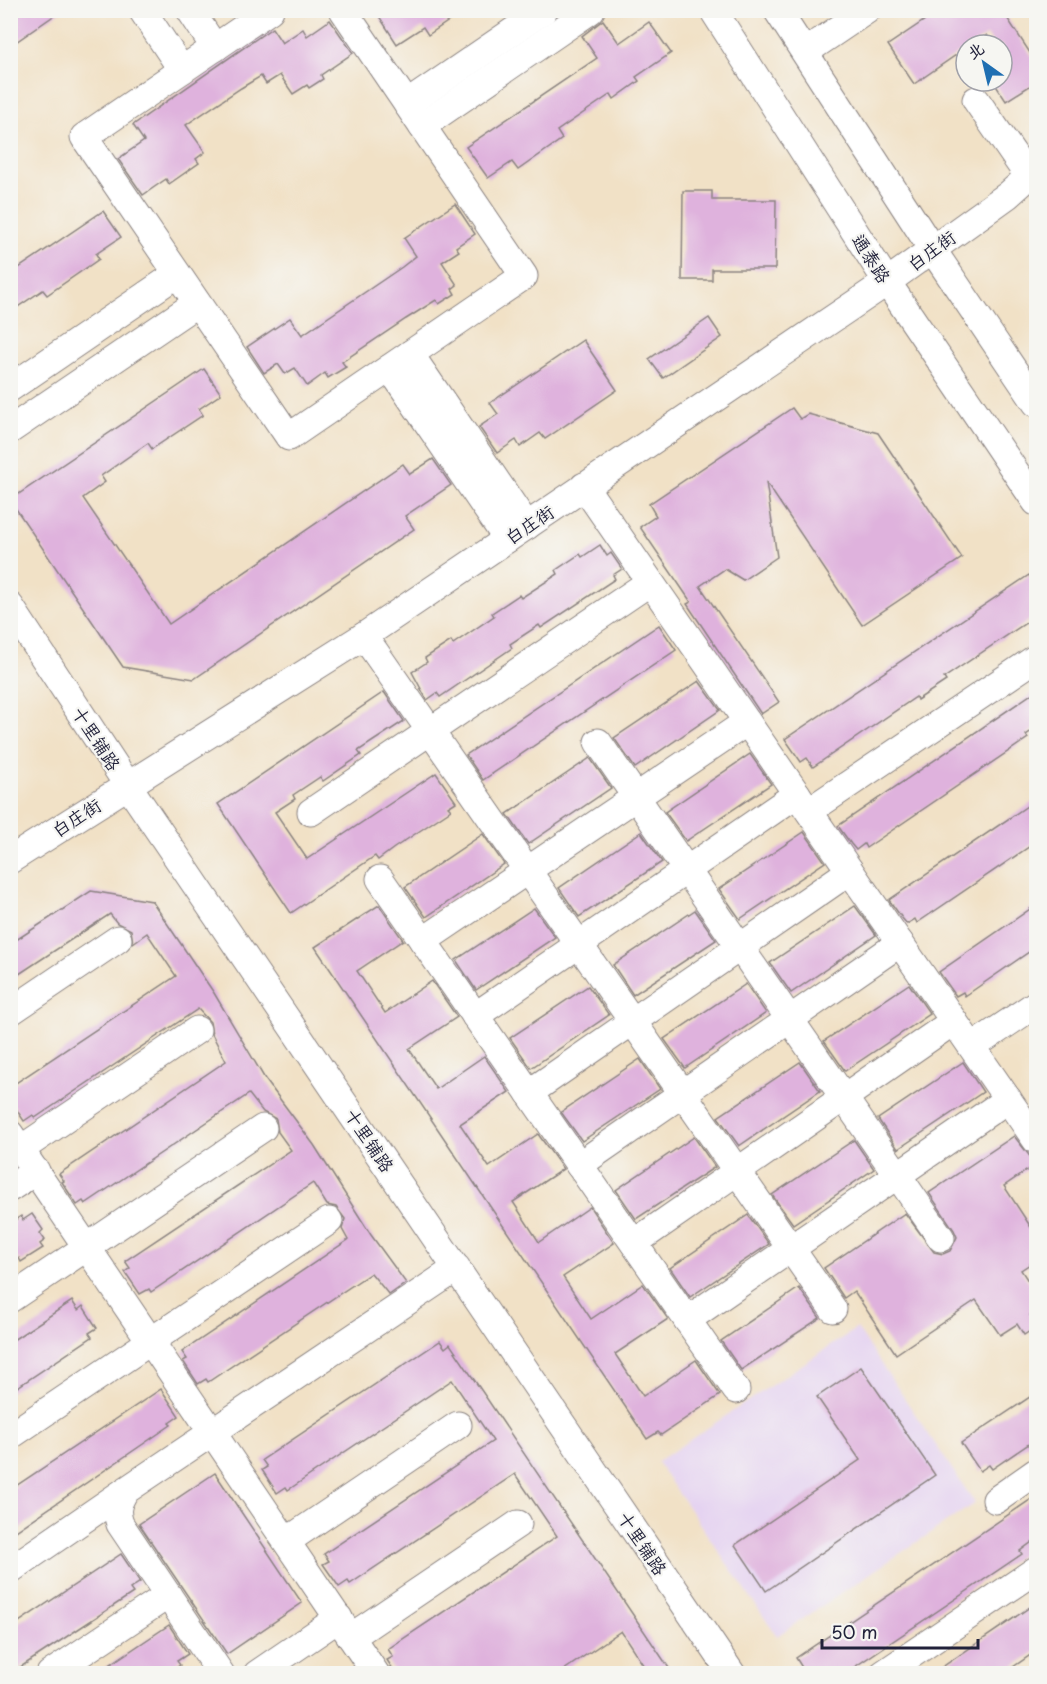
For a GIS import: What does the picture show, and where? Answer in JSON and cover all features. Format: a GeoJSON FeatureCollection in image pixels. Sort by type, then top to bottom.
{"type":"FeatureCollection","features":[{"type":"Feature","properties":{"kind":"street"},"geometry":{"type":"LineString","coordinates":[[142,10],[182,70]]}},
{"type":"Feature","properties":{"kind":"street"},"geometry":{"type":"LineString","coordinates":[[190,10],[215,48]]}},
{"type":"Feature","properties":{"kind":"street"},"geometry":{"type":"LineString","coordinates":[[270,10],[84,137],[289,437],[524,276],[343,10]]}},
{"type":"Feature","properties":{"kind":"street"},"geometry":{"type":"LineString","coordinates":[[415,115],[544,10]]}},
{"type":"Feature","properties":{"kind":"street"},"geometry":{"type":"LineString","coordinates":[[415,115],[591,10]]}},
{"type":"Feature","properties":{"kind":"street","name":"通泰路"},"geometry":{"type":"LineString","coordinates":[[713,10],[887,282],[1036,502]]}},
{"type":"Feature","properties":{"kind":"street"},"geometry":{"type":"LineString","coordinates":[[777,10],[932,249],[1036,403]]}},
{"type":"Feature","properties":{"kind":"street"},"geometry":{"type":"LineString","coordinates":[[805,52],[867,10]]}},
{"type":"Feature","properties":{"kind":"street"},"geometry":{"type":"LineString","coordinates":[[976,100],[1033,174]]}},
{"type":"Feature","properties":{"kind":"street","name":"白庄街"},"geometry":{"type":"LineString","coordinates":[[10,860],[364,636],[887,282],[1008,195],[1033,174]]}},
{"type":"Feature","properties":{"kind":"street"},"geometry":{"type":"LineString","coordinates":[[10,387],[177,274]]}},
{"type":"Feature","properties":{"kind":"street"},"geometry":{"type":"LineString","coordinates":[[10,430],[197,303]]}},
{"type":"Feature","properties":{"kind":"street"},"geometry":{"type":"LineString","coordinates":[[400,361],[517,532]]}},
{"type":"Feature","properties":{"kind":"street"},"geometry":{"type":"LineString","coordinates":[[584,486],[1036,1140]]}},
{"type":"Feature","properties":{"kind":"street"},"geometry":{"type":"LineString","coordinates":[[311,812],[650,582]]}},
{"type":"Feature","properties":{"kind":"street","name":"十里铺路"},"geometry":{"type":"LineString","coordinates":[[10,606],[127,784],[732,1674]]}},
{"type":"Feature","properties":{"kind":"street"},"geometry":{"type":"LineString","coordinates":[[364,636],[833,1309]]}},
{"type":"Feature","properties":{"kind":"street"},"geometry":{"type":"LineString","coordinates":[[475,1016],[687,870],[803,803],[1036,658]]}},
{"type":"Feature","properties":{"kind":"street"},"geometry":{"type":"LineString","coordinates":[[423,941],[747,722]]}},
{"type":"Feature","properties":{"kind":"street"},"geometry":{"type":"LineString","coordinates":[[598,742],[941,1238]]}},
{"type":"Feature","properties":{"kind":"street"},"geometry":{"type":"LineString","coordinates":[[529,1093],[850,871]]}},
{"type":"Feature","properties":{"kind":"street"},"geometry":{"type":"LineString","coordinates":[[380,879],[736,1390]]}},
{"type":"Feature","properties":{"kind":"street"},"geometry":{"type":"LineString","coordinates":[[10,1012],[118,939]]}},
{"type":"Feature","properties":{"kind":"street"},"geometry":{"type":"LineString","coordinates":[[579,1165],[900,943]]}},
{"type":"Feature","properties":{"kind":"street"},"geometry":{"type":"LineString","coordinates":[[972,1047],[1036,1004]]}},
{"type":"Feature","properties":{"kind":"street"},"geometry":{"type":"LineString","coordinates":[[633,1243],[954,1021]]}},
{"type":"Feature","properties":{"kind":"street"},"geometry":{"type":"LineString","coordinates":[[10,1188],[22,1151],[197,1030]]}},
{"type":"Feature","properties":{"kind":"street"},"geometry":{"type":"LineString","coordinates":[[687,1320],[1008,1099]]}},
{"type":"Feature","properties":{"kind":"street"},"geometry":{"type":"LineString","coordinates":[[10,1299],[263,1128]]}},
{"type":"Feature","properties":{"kind":"street"},"geometry":{"type":"LineString","coordinates":[[22,1151],[376,1674]]}},
{"type":"Feature","properties":{"kind":"street"},"geometry":{"type":"LineString","coordinates":[[10,1436],[329,1221]]}},
{"type":"Feature","properties":{"kind":"street"},"geometry":{"type":"LineString","coordinates":[[10,1570],[457,1268]]}},
{"type":"Feature","properties":{"kind":"street"},"geometry":{"type":"LineString","coordinates":[[287,1542],[458,1425]]}},
{"type":"Feature","properties":{"kind":"street"},"geometry":{"type":"LineString","coordinates":[[996,1500],[1036,1472]]}},
{"type":"Feature","properties":{"kind":"street"},"geometry":{"type":"LineString","coordinates":[[125,1491],[117,1508],[120,1524],[221,1674]]}},
{"type":"Feature","properties":{"kind":"street"},"geometry":{"type":"LineString","coordinates":[[257,1674],[345,1628],[518,1524]]}},
{"type":"Feature","properties":{"kind":"street"},"geometry":{"type":"LineString","coordinates":[[883,1674],[1036,1570]]}},
{"type":"Feature","properties":{"kind":"street"},"geometry":{"type":"LineString","coordinates":[[50,1674],[168,1595]]}},
{"type":"Feature","properties":{"kind":"shaded area"},"geometry":{"type":"Polygon","coordinates":[[[857,1328],[975,1503],[777,1636],[657,1462],[857,1328]]]}},
{"type":"Feature","properties":{"kind":"building"},"geometry":{"type":"Polygon","coordinates":[[[10,10],[62,10],[10,46],[10,10]]]}},
{"type":"Feature","properties":{"kind":"building"},"geometry":{"type":"Polygon","coordinates":[[[375,10],[465,10],[428,35],[423,27],[397,44],[375,10]]]}},
{"type":"Feature","properties":{"kind":"building"},"geometry":{"type":"Polygon","coordinates":[[[940,10],[1002,10],[1036,62],[1036,82],[1006,101],[1001,93],[1014,93],[1014,33],[954,33],[954,56],[914,84],[888,45],[940,10]]]}},
{"type":"Feature","properties":{"kind":"building"},"geometry":{"type":"Polygon","coordinates":[[[330,20],[353,53],[321,75],[323,79],[293,94],[280,75],[266,84],[261,76],[186,125],[205,152],[196,159],[199,163],[169,184],[166,179],[143,195],[118,159],[144,141],[133,125],[272,28],[282,43],[303,29],[307,36],[330,20]]]}},
{"type":"Feature","properties":{"kind":"building"},"geometry":{"type":"Polygon","coordinates":[[[603,20],[619,43],[649,22],[671,53],[636,77],[639,81],[614,99],[611,94],[557,131],[562,139],[518,170],[512,162],[488,178],[466,147],[597,58],[582,36],[603,20]]]}},
{"type":"Feature","properties":{"kind":"building"},"geometry":{"type":"Polygon","coordinates":[[[683,191],[712,191],[712,200],[776,200],[775,269],[712,269],[712,280],[682,280],[683,191]]]}},
{"type":"Feature","properties":{"kind":"building"},"geometry":{"type":"Polygon","coordinates":[[[455,204],[475,234],[456,247],[459,251],[442,262],[457,285],[452,289],[455,294],[439,304],[436,300],[406,319],[342,362],[346,367],[328,378],[325,373],[307,386],[295,368],[285,374],[278,364],[264,373],[247,347],[290,318],[302,335],[402,267],[416,256],[404,238],[455,204]]]}},
{"type":"Feature","properties":{"kind":"building"},"geometry":{"type":"Polygon","coordinates":[[[103,211],[121,237],[96,254],[99,259],[47,295],[43,290],[10,312],[10,274],[103,211]]]}},
{"type":"Feature","properties":{"kind":"building"},"geometry":{"type":"Polygon","coordinates":[[[709,318],[722,337],[663,378],[649,359],[709,318]]]}},
{"type":"Feature","properties":{"kind":"building"},"geometry":{"type":"Polygon","coordinates":[[[583,340],[617,390],[545,439],[540,433],[520,447],[516,440],[497,453],[479,427],[498,414],[490,403],[583,340]]]}},
{"type":"Feature","properties":{"kind":"building"},"geometry":{"type":"Polygon","coordinates":[[[204,369],[221,394],[199,409],[203,415],[152,449],[148,443],[101,476],[105,482],[83,498],[169,624],[403,464],[410,474],[433,459],[451,485],[405,516],[414,529],[194,679],[123,667],[10,500],[204,369]]]}},
{"type":"Feature","properties":{"kind":"building"},"geometry":{"type":"Polygon","coordinates":[[[792,408],[800,419],[808,414],[878,433],[962,558],[862,625],[766,482],[777,557],[743,580],[725,569],[700,586],[779,702],[761,714],[687,604],[691,602],[640,527],[656,516],[649,504],[792,408]]]}},
{"type":"Feature","properties":{"kind":"building"},"geometry":{"type":"Polygon","coordinates":[[[600,545],[607,556],[611,553],[622,569],[613,575],[615,579],[541,628],[539,625],[510,644],[512,648],[440,697],[437,693],[427,700],[412,672],[427,662],[425,658],[451,641],[453,644],[494,616],[492,613],[519,595],[521,598],[558,574],[556,570],[580,554],[582,557],[600,545]]]}},
{"type":"Feature","properties":{"kind":"building"},"geometry":{"type":"Polygon","coordinates":[[[1029,575],[1036,586],[1036,616],[944,678],[946,681],[917,700],[916,697],[813,767],[807,758],[801,762],[785,739],[1029,575]]]}},
{"type":"Feature","properties":{"kind":"building"},"geometry":{"type":"Polygon","coordinates":[[[659,625],[676,650],[483,780],[466,755],[659,625]]]}},
{"type":"Feature","properties":{"kind":"building"},"geometry":{"type":"Polygon","coordinates":[[[699,681],[720,710],[635,768],[614,738],[699,681]]]}},
{"type":"Feature","properties":{"kind":"building"},"geometry":{"type":"Polygon","coordinates":[[[1036,691],[1036,728],[1026,735],[1028,738],[866,848],[864,844],[856,850],[838,826],[1036,691]]]}},
{"type":"Feature","properties":{"kind":"building"},"geometry":{"type":"Polygon","coordinates":[[[384,692],[404,721],[358,751],[361,755],[323,781],[320,777],[293,795],[295,799],[275,812],[307,859],[436,773],[456,802],[448,807],[451,810],[378,860],[375,856],[291,913],[218,804],[384,692]]]}},
{"type":"Feature","properties":{"kind":"building"},"geometry":{"type":"Polygon","coordinates":[[[750,754],[771,784],[686,841],[665,812],[750,754]]]}},
{"type":"Feature","properties":{"kind":"building"},"geometry":{"type":"Polygon","coordinates":[[[590,758],[611,788],[528,844],[507,814],[590,758]]]}},
{"type":"Feature","properties":{"kind":"building"},"geometry":{"type":"Polygon","coordinates":[[[1036,800],[1036,842],[917,923],[915,919],[907,924],[889,900],[1036,800]]]}},
{"type":"Feature","properties":{"kind":"building"},"geometry":{"type":"Polygon","coordinates":[[[641,832],[662,862],[579,917],[559,888],[641,832]]]}},
{"type":"Feature","properties":{"kind":"building"},"geometry":{"type":"Polygon","coordinates":[[[804,832],[825,862],[740,919],[719,889],[804,832]]]}},
{"type":"Feature","properties":{"kind":"building"},"geometry":{"type":"Polygon","coordinates":[[[483,834],[504,864],[426,917],[405,887],[483,834]]]}},
{"type":"Feature","properties":{"kind":"building"},"geometry":{"type":"Polygon","coordinates":[[[91,891],[152,901],[214,993],[265,1079],[314,1145],[371,1235],[406,1283],[389,1295],[371,1273],[208,1382],[206,1379],[198,1384],[183,1361],[187,1359],[182,1352],[348,1240],[342,1229],[345,1219],[336,1207],[327,1205],[313,1183],[151,1292],[149,1289],[140,1294],[125,1272],[130,1268],[125,1261],[291,1150],[278,1132],[276,1119],[263,1112],[249,1094],[85,1204],[83,1201],[77,1205],[59,1174],[226,1061],[212,1034],[210,1022],[198,1009],[35,1118],[33,1115],[24,1121],[10,1100],[10,1087],[176,976],[147,933],[133,943],[131,930],[117,923],[110,914],[10,980],[10,944],[91,891]]]}},
{"type":"Feature","properties":{"kind":"building"},"geometry":{"type":"Polygon","coordinates":[[[379,905],[403,940],[357,971],[385,1013],[432,981],[457,1017],[409,1049],[436,1089],[484,1056],[509,1092],[460,1124],[489,1167],[538,1134],[563,1169],[513,1202],[539,1242],[590,1207],[614,1243],[563,1277],[591,1319],[643,1284],[668,1319],[615,1354],[643,1396],[696,1360],[720,1395],[661,1435],[658,1432],[647,1439],[315,947],[379,905]]]}},
{"type":"Feature","properties":{"kind":"building"},"geometry":{"type":"Polygon","coordinates":[[[1036,905],[1036,947],[965,996],[963,992],[956,996],[939,972],[1036,905]]]}},
{"type":"Feature","properties":{"kind":"building"},"geometry":{"type":"Polygon","coordinates":[[[855,906],[876,935],[791,993],[770,963],[855,906]]]}},
{"type":"Feature","properties":{"kind":"building"},"geometry":{"type":"Polygon","coordinates":[[[534,908],[555,937],[476,990],[456,960],[534,908]]]}},
{"type":"Feature","properties":{"kind":"building"},"geometry":{"type":"Polygon","coordinates":[[[695,910],[716,940],[633,995],[613,965],[695,910]]]}},
{"type":"Feature","properties":{"kind":"building"},"geometry":{"type":"Polygon","coordinates":[[[746,984],[766,1013],[685,1068],[664,1039],[746,984]]]}},
{"type":"Feature","properties":{"kind":"building"},"geometry":{"type":"Polygon","coordinates":[[[909,984],[930,1014],[845,1071],[824,1041],[909,984]]]}},
{"type":"Feature","properties":{"kind":"building"},"geometry":{"type":"Polygon","coordinates":[[[588,986],[609,1015],[531,1068],[510,1038],[588,986]]]}},
{"type":"Feature","properties":{"kind":"building"},"geometry":{"type":"Polygon","coordinates":[[[640,1059],[660,1089],[582,1141],[561,1112],[640,1059]]]}},
{"type":"Feature","properties":{"kind":"building"},"geometry":{"type":"Polygon","coordinates":[[[800,1062],[820,1091],[739,1146],[718,1117],[800,1062]]]}},
{"type":"Feature","properties":{"kind":"building"},"geometry":{"type":"Polygon","coordinates":[[[963,1062],[983,1092],[898,1149],[878,1119],[963,1062]]]}},
{"type":"Feature","properties":{"kind":"building"},"geometry":{"type":"Polygon","coordinates":[[[1014,1136],[1036,1164],[1004,1186],[1036,1235],[1036,1260],[1021,1270],[1036,1293],[1036,1311],[1030,1315],[1036,1327],[1024,1335],[1017,1324],[1000,1335],[976,1300],[896,1354],[854,1291],[844,1298],[824,1268],[905,1213],[934,1252],[943,1254],[950,1251],[957,1237],[929,1193],[1014,1136]]]}},
{"type":"Feature","properties":{"kind":"building"},"geometry":{"type":"Polygon","coordinates":[[[694,1137],[715,1167],[636,1219],[616,1190],[694,1137]]]}},
{"type":"Feature","properties":{"kind":"building"},"geometry":{"type":"Polygon","coordinates":[[[854,1140],[874,1169],[793,1224],[772,1195],[854,1140]]]}},
{"type":"Feature","properties":{"kind":"building"},"geometry":{"type":"Polygon","coordinates":[[[32,1214],[43,1230],[40,1233],[45,1240],[40,1244],[43,1248],[21,1262],[19,1258],[10,1264],[10,1223],[21,1216],[23,1220],[32,1214]]]}},
{"type":"Feature","properties":{"kind":"building"},"geometry":{"type":"Polygon","coordinates":[[[748,1215],[769,1244],[690,1297],[670,1268],[748,1215]]]}},
{"type":"Feature","properties":{"kind":"building"},"geometry":{"type":"Polygon","coordinates":[[[799,1288],[820,1318],[741,1370],[721,1341],[799,1288]]]}},
{"type":"Feature","properties":{"kind":"building"},"geometry":{"type":"Polygon","coordinates":[[[72,1301],[78,1310],[83,1306],[97,1328],[89,1333],[92,1337],[10,1392],[10,1342],[72,1301]]]}},
{"type":"Feature","properties":{"kind":"building"},"geometry":{"type":"Polygon","coordinates":[[[440,1341],[445,1348],[450,1344],[673,1674],[649,1674],[621,1631],[558,1674],[396,1674],[387,1660],[393,1657],[388,1649],[557,1536],[515,1474],[350,1584],[348,1581],[339,1587],[323,1564],[329,1561],[324,1554],[493,1441],[452,1380],[288,1490],[286,1487],[277,1493],[262,1470],[267,1467],[262,1460],[440,1341]]]}},
{"type":"Feature","properties":{"kind":"building"},"geometry":{"type":"Polygon","coordinates":[[[861,1367],[935,1475],[766,1591],[735,1545],[860,1460],[817,1397],[861,1367]]]}},
{"type":"Feature","properties":{"kind":"building"},"geometry":{"type":"Polygon","coordinates":[[[161,1389],[179,1416],[169,1423],[171,1425],[10,1535],[10,1490],[161,1389]]]}},
{"type":"Feature","properties":{"kind":"building"},"geometry":{"type":"Polygon","coordinates":[[[1036,1393],[1036,1439],[992,1469],[989,1465],[980,1471],[961,1443],[1036,1393]]]}},
{"type":"Feature","properties":{"kind":"building"},"geometry":{"type":"Polygon","coordinates":[[[215,1473],[302,1603],[227,1654],[139,1524],[215,1473]]]}},
{"type":"Feature","properties":{"kind":"building"},"geometry":{"type":"Polygon","coordinates":[[[1036,1496],[1036,1539],[1020,1551],[1022,1554],[844,1674],[806,1674],[796,1658],[1036,1496]]]}},
{"type":"Feature","properties":{"kind":"building"},"geometry":{"type":"Polygon","coordinates":[[[121,1554],[140,1582],[130,1589],[133,1593],[10,1674],[10,1628],[121,1554]]]}},
{"type":"Feature","properties":{"kind":"building"},"geometry":{"type":"Polygon","coordinates":[[[1036,1603],[1036,1651],[1003,1674],[932,1674],[1036,1603]]]}},
{"type":"Feature","properties":{"kind":"building"},"geometry":{"type":"Polygon","coordinates":[[[169,1625],[188,1654],[177,1661],[180,1665],[168,1674],[96,1674],[169,1625]]]}}]}
